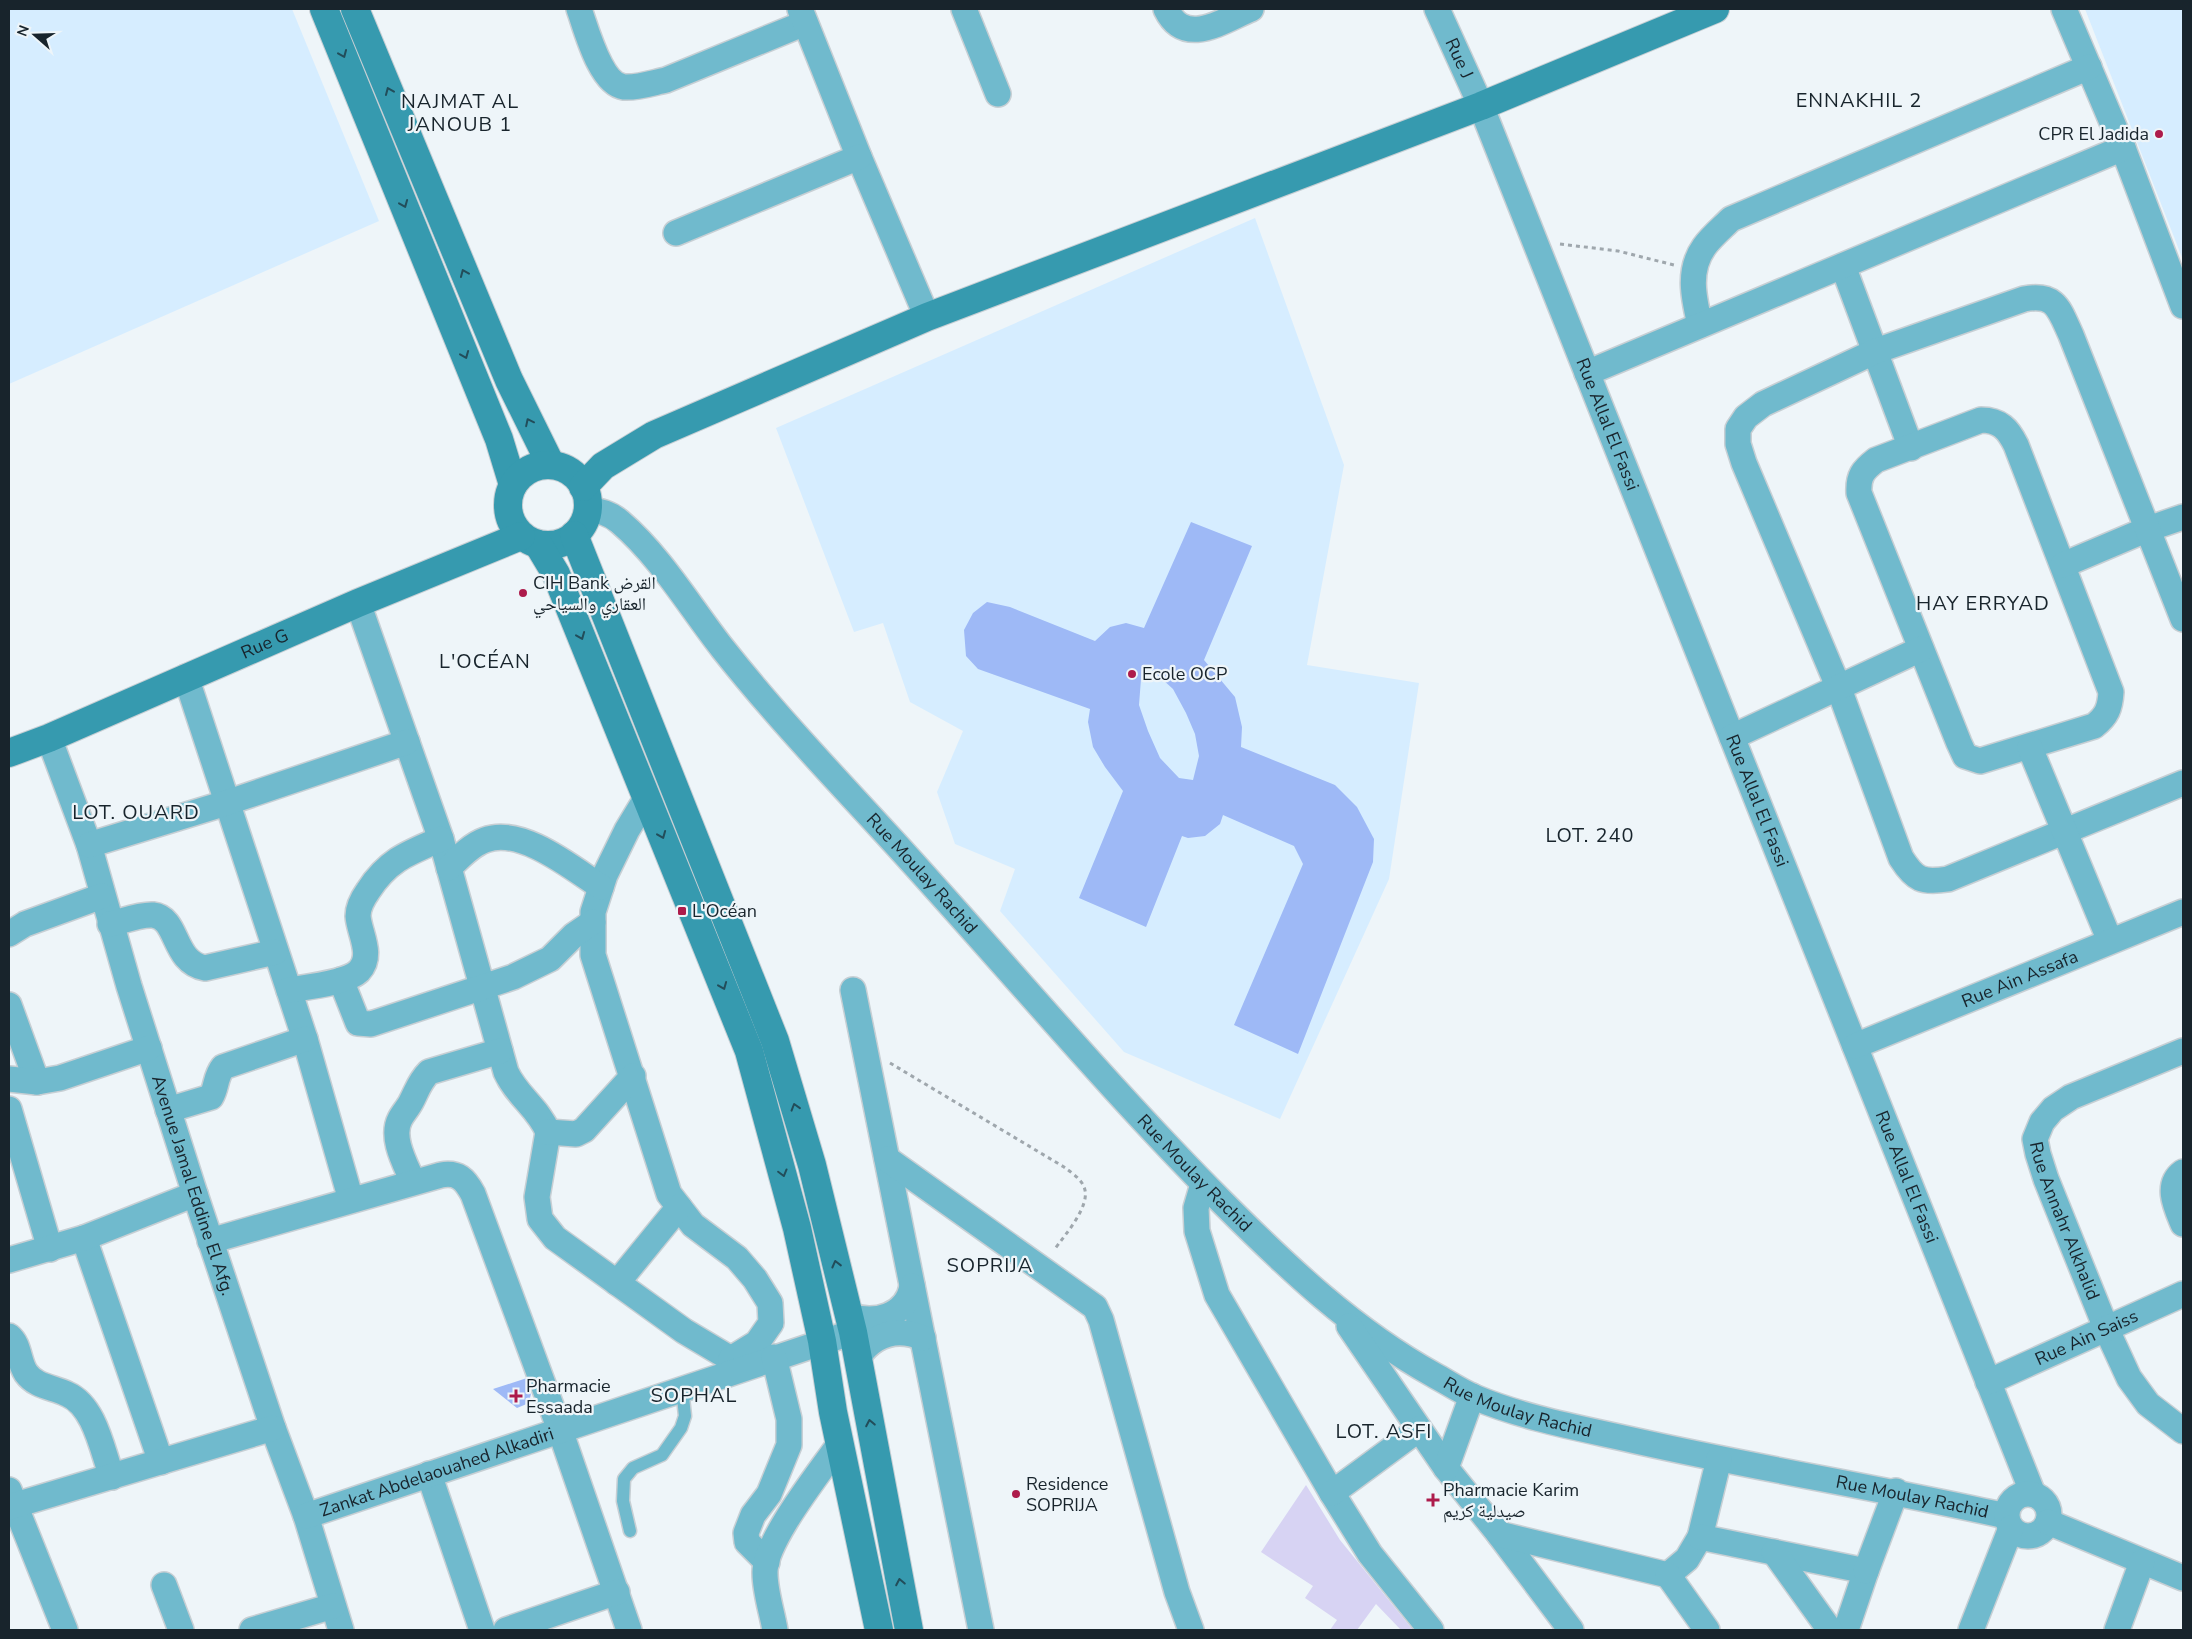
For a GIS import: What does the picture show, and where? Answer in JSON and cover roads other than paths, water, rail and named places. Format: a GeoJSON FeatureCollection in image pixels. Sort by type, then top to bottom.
{"type":"FeatureCollection","features":[{"type":"Feature","properties":{"kind":"main road"},"geometry":{"type":"LineString","coordinates":[[324,9],[499,439],[513,485]]}},
{"type":"Feature","properties":{"kind":"main road"},"geometry":{"type":"LineString","coordinates":[[355,9],[509,380],[551,466]]}},
{"type":"Feature","properties":{"kind":"main road"},"geometry":{"type":"LineString","coordinates":[[530,540],[551,545],[564,542],[574,535],[580,528],[585,498],[603,466],[654,435],[927,317],[1481,106],[1715,9]]}},
{"type":"Feature","properties":{"kind":"main road"},"geometry":{"type":"LineString","coordinates":[[585,498],[570,472],[551,466],[529,470],[513,485],[508,497],[508,509],[511,522],[530,540],[556,574],[749,1051],[797,1228],[822,1341],[840,1444],[879,1630]]}},
{"type":"Feature","properties":{"kind":"main road"},"geometry":{"type":"LineString","coordinates":[[574,535],[775,1041],[812,1165],[854,1334],[910,1630]]}},
{"type":"Feature","properties":{"kind":"main road","name":"Rue G"},"geometry":{"type":"LineString","coordinates":[[9,753],[49,738],[358,603],[530,540]]}},
{"type":"Feature","properties":{"kind":"street"},"geometry":{"type":"LineString","coordinates":[[579,9],[599,62],[610,80],[622,87],[643,86],[666,80],[803,16],[859,157],[927,317]]}},
{"type":"Feature","properties":{"kind":"street"},"geometry":{"type":"LineString","coordinates":[[964,9],[998,94]]}},
{"type":"Feature","properties":{"kind":"street"},"geometry":{"type":"LineString","coordinates":[[1166,9],[1170,18],[1181,28],[1198,31],[1252,9]]}},
{"type":"Feature","properties":{"kind":"street","name":"Rue J"},"geometry":{"type":"LineString","coordinates":[[1437,9],[1481,106]]}},
{"type":"Feature","properties":{"kind":"street"},"geometry":{"type":"LineString","coordinates":[[2064,9],[2123,148],[2183,306]]}},
{"type":"Feature","properties":{"kind":"street"},"geometry":{"type":"LineString","coordinates":[[1700,326],[1693,295],[1694,270],[1704,247],[1731,219],[2089,67]]}},
{"type":"Feature","properties":{"kind":"street","name":"Rue Allal El Fassi"},"geometry":{"type":"LineString","coordinates":[[1481,106],[2032,1494]]}},
{"type":"Feature","properties":{"kind":"street"},"geometry":{"type":"LineString","coordinates":[[1587,373],[2123,148]]}},
{"type":"Feature","properties":{"kind":"street"},"geometry":{"type":"LineString","coordinates":[[676,233],[859,157]]}},
{"type":"Feature","properties":{"kind":"street"},"geometry":{"type":"LineString","coordinates":[[1843,266],[1911,448]]}},
{"type":"Feature","properties":{"kind":"street"},"geometry":{"type":"LineString","coordinates":[[2183,620],[2071,335],[2058,306],[2047,298],[2024,299],[1876,351],[1763,404],[1746,417],[1738,429],[1738,444],[1744,463],[1838,686],[1901,858],[1910,872],[1920,879],[1932,881],[1948,879],[2183,783]]}},
{"type":"Feature","properties":{"kind":"street"},"geometry":{"type":"LineString","coordinates":[[1982,420],[1992,420],[2002,424],[2016,446],[2111,692],[2110,706],[2106,717],[2094,726],[2030,748],[1980,761],[1966,756],[1920,649],[1858,492],[1858,480],[1863,470],[1876,460],[1911,448],[1982,420]]}},
{"type":"Feature","properties":{"kind":"street","name":"Rue Moulay Rachid"},"geometry":{"type":"LineString","coordinates":[[585,498],[624,525],[661,568],[725,652],[818,760],[930,882],[1062,1033],[1203,1184],[1285,1266],[1341,1314],[1408,1361],[1472,1396],[1509,1409],[1585,1429],[1719,1459],[1896,1491],[2009,1522]]}},
{"type":"Feature","properties":{"kind":"street"},"geometry":{"type":"LineString","coordinates":[[2063,565],[2148,529],[2183,517]]}},
{"type":"Feature","properties":{"kind":"street"},"geometry":{"type":"LineString","coordinates":[[358,603],[441,839],[500,1050],[512,1084],[544,1122],[548,1132],[537,1197],[540,1219],[555,1238],[684,1331],[740,1362],[771,1323],[770,1304],[755,1279],[738,1258],[693,1225],[669,1194],[593,955],[593,912],[601,887],[627,830],[646,797]]}},
{"type":"Feature","properties":{"kind":"street"},"geometry":{"type":"LineString","coordinates":[[1732,737],[1920,649]]}},
{"type":"Feature","properties":{"kind":"street"},"geometry":{"type":"LineString","coordinates":[[186,677],[289,990],[351,1200]]}},
{"type":"Feature","properties":{"kind":"street","name":"Avenue Jamal Eddine El Afg."},"geometry":{"type":"LineString","coordinates":[[49,738],[89,845],[110,924],[210,1242],[273,1428],[306,1516],[341,1630]]}},
{"type":"Feature","properties":{"kind":"street"},"geometry":{"type":"LineString","coordinates":[[89,845],[407,742]]}},
{"type":"Feature","properties":{"kind":"street"},"geometry":{"type":"LineString","coordinates":[[2030,748],[2066,830],[2110,940]]}},
{"type":"Feature","properties":{"kind":"street"},"geometry":{"type":"LineString","coordinates":[[448,868],[468,850],[484,840],[499,836],[541,848],[601,887]]}},
{"type":"Feature","properties":{"kind":"street"},"geometry":{"type":"LineString","coordinates":[[289,990],[341,980],[358,971],[365,959],[358,914],[362,899],[376,878],[400,856],[441,839]]}},
{"type":"Feature","properties":{"kind":"street"},"geometry":{"type":"LineString","coordinates":[[9,934],[25,924],[102,896]]}},
{"type":"Feature","properties":{"kind":"street","name":"Rue Ain Assafa"},"geometry":{"type":"LineString","coordinates":[[1855,1046],[2110,940],[2183,912]]}},
{"type":"Feature","properties":{"kind":"street"},"geometry":{"type":"LineString","coordinates":[[110,924],[153,916],[162,919],[170,928],[185,959],[194,966],[205,968],[275,952]]}},
{"type":"Feature","properties":{"kind":"street"},"geometry":{"type":"LineString","coordinates":[[341,980],[354,1016],[358,1023],[365,1025],[483,986],[514,978],[550,959],[574,935],[593,922]]}},
{"type":"Feature","properties":{"kind":"street"},"geometry":{"type":"LineString","coordinates":[[853,990],[981,1630]]}},
{"type":"Feature","properties":{"kind":"street"},"geometry":{"type":"LineString","coordinates":[[9,1005],[37,1082]]}},
{"type":"Feature","properties":{"kind":"street"},"geometry":{"type":"LineString","coordinates":[[168,1110],[211,1097],[216,1088],[216,1075],[223,1067],[304,1039]]}},
{"type":"Feature","properties":{"kind":"street"},"geometry":{"type":"LineString","coordinates":[[9,1078],[37,1082],[60,1078],[149,1048]]}},
{"type":"Feature","properties":{"kind":"street"},"geometry":{"type":"LineString","coordinates":[[414,1182],[402,1154],[397,1130],[400,1120],[421,1080],[429,1072],[500,1050]]}},
{"type":"Feature","properties":{"kind":"street","name":"Rue Annahr Alkhalid"},"geometry":{"type":"LineString","coordinates":[[2183,1051],[2071,1097],[2053,1109],[2042,1122],[2036,1139],[2038,1154],[2046,1179],[2106,1328],[2129,1378],[2148,1404],[2183,1431]]}},
{"type":"Feature","properties":{"kind":"street"},"geometry":{"type":"LineString","coordinates":[[548,1132],[576,1134],[584,1130],[633,1076]]}},
{"type":"Feature","properties":{"kind":"street"},"geometry":{"type":"LineString","coordinates":[[9,1109],[50,1249]]}},
{"type":"Feature","properties":{"kind":"street"},"geometry":{"type":"LineString","coordinates":[[887,1159],[1095,1307],[1101,1320],[1177,1592],[1191,1630]]}},
{"type":"Feature","properties":{"kind":"street"},"geometry":{"type":"LineString","coordinates":[[2183,1172],[2177,1176],[2172,1189],[2183,1224]]}},
{"type":"Feature","properties":{"kind":"street"},"geometry":{"type":"LineString","coordinates":[[210,1242],[450,1173],[466,1181],[473,1194],[560,1430],[629,1630]]}},
{"type":"Feature","properties":{"kind":"street"},"geometry":{"type":"LineString","coordinates":[[1203,1184],[1196,1208],[1197,1232],[1218,1295],[1332,1493],[1370,1554],[1431,1630]]}},
{"type":"Feature","properties":{"kind":"street"},"geometry":{"type":"LineString","coordinates":[[9,1260],[84,1238],[195,1194]]}},
{"type":"Feature","properties":{"kind":"street"},"geometry":{"type":"LineString","coordinates":[[617,1283],[679,1207]]}},
{"type":"Feature","properties":{"kind":"street"},"geometry":{"type":"LineString","coordinates":[[84,1238],[162,1462]]}},
{"type":"Feature","properties":{"kind":"street"},"geometry":{"type":"LineString","coordinates":[[912,1286],[910,1296],[904,1305],[885,1317],[873,1320],[860,1319],[854,1334],[866,1346],[876,1338],[888,1333],[909,1333],[923,1338]]}},
{"type":"Feature","properties":{"kind":"street","name":"Rue Ain Saiss"},"geometry":{"type":"LineString","coordinates":[[1988,1382],[2183,1294]]}},
{"type":"Feature","properties":{"kind":"street"},"geometry":{"type":"LineString","coordinates":[[1341,1314],[1446,1468],[1499,1534],[1571,1630]]}},
{"type":"Feature","properties":{"kind":"street","name":"Zankat Abdelaouahed Alkadiri"},"geometry":{"type":"LineString","coordinates":[[306,1516],[682,1388],[740,1362],[774,1357],[822,1341],[854,1334]]}},
{"type":"Feature","properties":{"kind":"street"},"geometry":{"type":"LineString","coordinates":[[9,1336],[16,1342],[26,1373],[36,1382],[67,1394],[80,1402],[90,1417],[112,1477]]}},
{"type":"Feature","properties":{"kind":"street"},"geometry":{"type":"LineString","coordinates":[[767,1562],[747,1542],[746,1533],[753,1515],[769,1494],[789,1445],[789,1419],[774,1357]]}},
{"type":"Feature","properties":{"kind":"street"},"geometry":{"type":"LineString","coordinates":[[1446,1468],[1472,1396]]}},
{"type":"Feature","properties":{"kind":"street"},"geometry":{"type":"LineString","coordinates":[[65,1630],[11,1500],[112,1477],[273,1428]]}},
{"type":"Feature","properties":{"kind":"street"},"geometry":{"type":"LineString","coordinates":[[1332,1493],[1419,1429]]}},
{"type":"Feature","properties":{"kind":"street"},"geometry":{"type":"LineString","coordinates":[[775,1630],[765,1572],[767,1562],[775,1542],[800,1501],[840,1444]]}},
{"type":"Feature","properties":{"kind":"street"},"geometry":{"type":"LineString","coordinates":[[1668,1575],[1687,1559],[1700,1537],[1719,1459]]}},
{"type":"Feature","properties":{"kind":"street"},"geometry":{"type":"LineString","coordinates":[[429,1474],[482,1630]]}},
{"type":"Feature","properties":{"kind":"street"},"geometry":{"type":"LineString","coordinates":[[1846,1630],[1896,1491]]}},
{"type":"Feature","properties":{"kind":"street"},"geometry":{"type":"LineString","coordinates":[[1971,1630],[2009,1522],[2008,1508],[2017,1496],[2032,1494],[2045,1502],[2048,1508],[2048,1522],[2038,1534],[2022,1536],[2009,1522]]}},
{"type":"Feature","properties":{"kind":"street"},"geometry":{"type":"LineString","coordinates":[[2048,1522],[2183,1578]]}},
{"type":"Feature","properties":{"kind":"street"},"geometry":{"type":"LineString","coordinates":[[1499,1534],[1668,1575],[1707,1630]]}},
{"type":"Feature","properties":{"kind":"street"},"geometry":{"type":"LineString","coordinates":[[1700,1537],[1866,1571]]}},
{"type":"Feature","properties":{"kind":"street"},"geometry":{"type":"LineString","coordinates":[[1774,1552],[1830,1630]]}},
{"type":"Feature","properties":{"kind":"street"},"geometry":{"type":"LineString","coordinates":[[2117,1630],[2142,1562]]}},
{"type":"Feature","properties":{"kind":"street"},"geometry":{"type":"LineString","coordinates":[[164,1585],[181,1630]]}},
{"type":"Feature","properties":{"kind":"street"},"geometry":{"type":"LineString","coordinates":[[506,1630],[617,1592]]}},
{"type":"Feature","properties":{"kind":"street"},"geometry":{"type":"LineString","coordinates":[[252,1630],[333,1606]]}},
{"type":"Feature","properties":{"kind":"lane"},"geometry":{"type":"LineString","coordinates":[[630,1531],[623,1501],[624,1479],[634,1468],[662,1455],[678,1434],[685,1416],[682,1388]]}},
{"type":"Feature","properties":{"kind":"place","name":"CPR El Jadida"},"geometry":{"type":"Point","coordinates":[2159,134]}},
{"type":"Feature","properties":{"kind":"place","name":"CIH Bank القرض العقاري والسياحي"},"geometry":{"type":"Point","coordinates":[523,593]}},
{"type":"Feature","properties":{"kind":"place","name":"Ecole OCP"},"geometry":{"type":"Point","coordinates":[1132,674]}},
{"type":"Feature","properties":{"kind":"place","name":"L'Océan"},"geometry":{"type":"Point","coordinates":[682,911]}},
{"type":"Feature","properties":{"kind":"place","name":"Pharmacie Essaada"},"geometry":{"type":"Point","coordinates":[516,1396]}},
{"type":"Feature","properties":{"kind":"place","name":"Residence SOPRIJA"},"geometry":{"type":"Point","coordinates":[1016,1494]}},
{"type":"Feature","properties":{"kind":"place","name":"Pharmacie Karim صيدلية كريم"},"geometry":{"type":"Point","coordinates":[1433,1500]}},
{"type":"Feature","properties":{"kind":"district","name":"ENNAKHIL 2"},"geometry":{"type":"Point","coordinates":[1859,100]}},
{"type":"Feature","properties":{"kind":"district","name":"NAJMAT AL JANOUB 1"},"geometry":{"type":"Point","coordinates":[460,112]}},
{"type":"Feature","properties":{"kind":"district","name":"HAY ERRYAD"},"geometry":{"type":"Point","coordinates":[1983,603]}},
{"type":"Feature","properties":{"kind":"district","name":"L'OCÉAN"},"geometry":{"type":"Point","coordinates":[485,661]}},
{"type":"Feature","properties":{"kind":"district","name":"LOT. OUARD"},"geometry":{"type":"Point","coordinates":[136,812]}},
{"type":"Feature","properties":{"kind":"district","name":"LOT. 240"},"geometry":{"type":"Point","coordinates":[1590,835]}},
{"type":"Feature","properties":{"kind":"district","name":"SOPRIJA"},"geometry":{"type":"Point","coordinates":[990,1265]}},
{"type":"Feature","properties":{"kind":"district","name":"SOPHAL"},"geometry":{"type":"Point","coordinates":[694,1395]}},
{"type":"Feature","properties":{"kind":"district","name":"LOT. ASFI"},"geometry":{"type":"Point","coordinates":[1384,1431]}}]}
